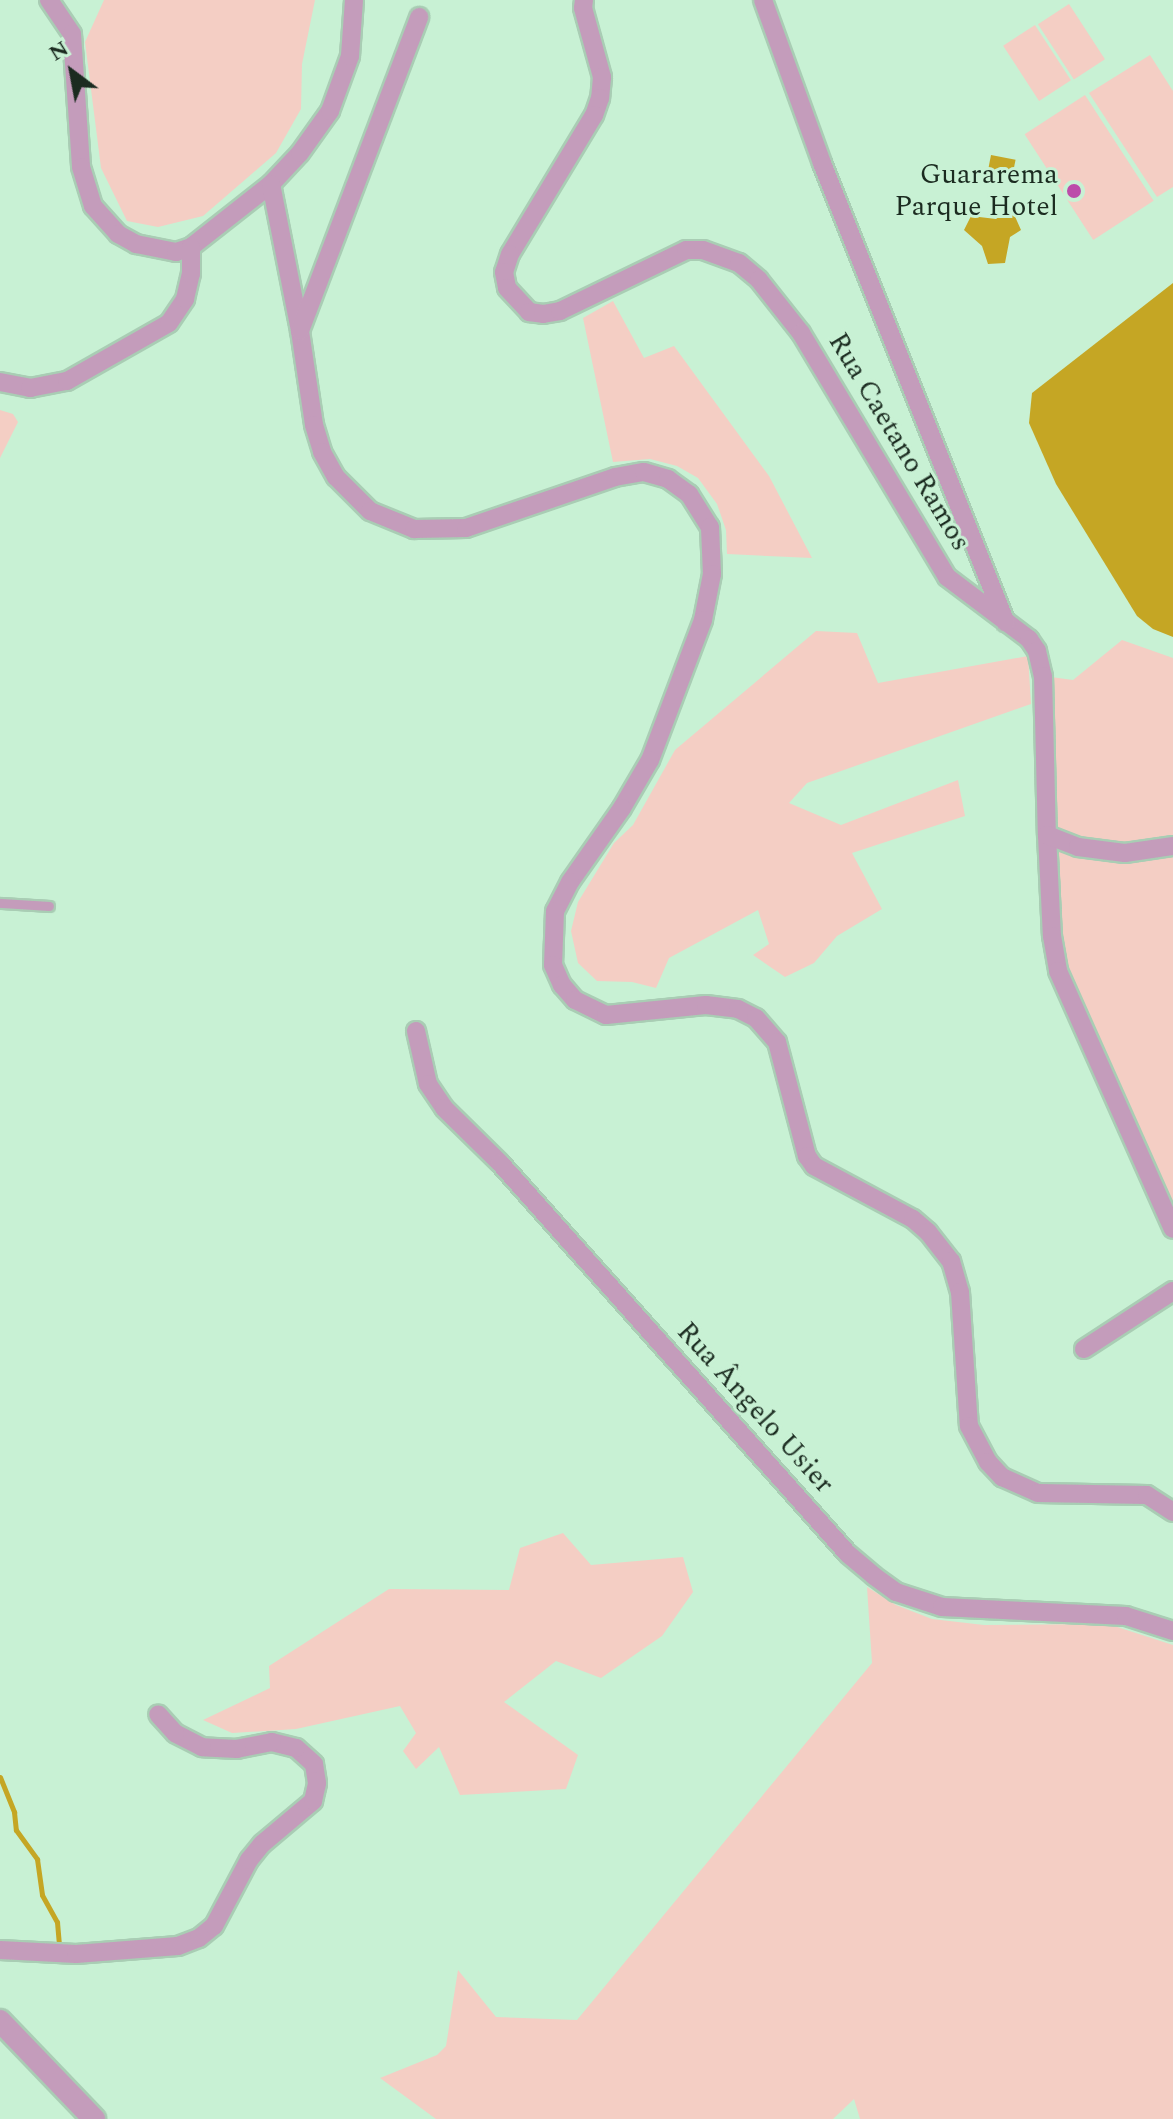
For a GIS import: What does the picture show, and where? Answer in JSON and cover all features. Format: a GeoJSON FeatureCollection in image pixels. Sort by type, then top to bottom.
{"type":"FeatureCollection","features":[{"type":"Feature","properties":{"kind":"street"},"geometry":{"type":"LineString","coordinates":[[49,0],[72,34],[81,167],[89,198],[105,223],[136,244],[184,250],[271,184],[300,153],[340,91],[350,56],[354,0]]}},
{"type":"Feature","properties":{"kind":"street","name":"Rua Caetano Ramos"},"geometry":{"type":"LineString","coordinates":[[584,0],[583,8],[602,77],[600,98],[594,115],[510,254],[504,272],[507,288],[529,312],[543,314],[560,311],[686,250],[703,250],[739,263],[759,280],[801,333],[947,577],[1029,639],[1041,661],[1052,936],[1058,971],[1173,1229]]}},
{"type":"Feature","properties":{"kind":"street"},"geometry":{"type":"LineString","coordinates":[[763,0],[822,163],[1006,622]]}},
{"type":"Feature","properties":{"kind":"street"},"geometry":{"type":"LineString","coordinates":[[300,331],[419,17]]}},
{"type":"Feature","properties":{"kind":"street"},"geometry":{"type":"LineString","coordinates":[[271,184],[300,331],[314,425],[322,452],[336,477],[352,495],[390,521],[414,529],[444,531],[466,528],[615,477],[644,472],[668,479],[700,507],[710,527],[712,574],[703,620],[650,760],[622,808],[570,882],[555,911],[553,965],[562,985],[575,1000],[606,1015],[706,1005],[738,1009],[756,1018],[777,1042],[807,1156],[814,1166],[913,1219],[928,1232],[951,1261],[960,1292],[969,1426],[988,1462],[1002,1477],[1038,1493],[1147,1495],[1173,1512]]}},
{"type":"Feature","properties":{"kind":"street"},"geometry":{"type":"LineString","coordinates":[[0,382],[13,387],[49,387],[169,323],[185,299],[191,274],[184,250]]}},
{"type":"Feature","properties":{"kind":"street"},"geometry":{"type":"LineString","coordinates":[[1047,835],[1078,847],[1125,853],[1173,846]]}},
{"type":"Feature","properties":{"kind":"street","name":"Rua Ângelo Usier"},"geometry":{"type":"LineString","coordinates":[[416,1031],[428,1084],[444,1108],[500,1163],[848,1554],[874,1576],[896,1592],[942,1607],[1126,1616],[1173,1631]]}},
{"type":"Feature","properties":{"kind":"street"},"geometry":{"type":"LineString","coordinates":[[1084,1349],[1173,1291]]}},
{"type":"Feature","properties":{"kind":"street"},"geometry":{"type":"LineString","coordinates":[[0,1950],[76,1954],[178,1946],[199,1938],[214,1926],[249,1860],[262,1844],[313,1801],[317,1783],[314,1764],[296,1748],[272,1742],[237,1749],[202,1747],[175,1733],[158,1714]]}},
{"type":"Feature","properties":{"kind":"street"},"geometry":{"type":"LineString","coordinates":[[0,2021],[94,2119]]}},
{"type":"Feature","properties":{"kind":"lane"},"geometry":{"type":"LineString","coordinates":[[0,903],[49,906]]}},
{"type":"Feature","properties":{"kind":"shaded area"},"geometry":{"type":"Polygon","coordinates":[[[104,0],[315,0],[302,64],[301,109],[276,153],[203,216],[158,227],[127,221],[101,168],[85,42],[104,0]]]}},
{"type":"Feature","properties":{"kind":"shaded area"},"geometry":{"type":"Polygon","coordinates":[[[1069,4],[1105,59],[1074,80],[1038,24],[1069,4]]]}},
{"type":"Feature","properties":{"kind":"shaded area"},"geometry":{"type":"Polygon","coordinates":[[[1035,25],[1071,80],[1039,101],[1003,46],[1035,25]]]}},
{"type":"Feature","properties":{"kind":"shaded area"},"geometry":{"type":"Polygon","coordinates":[[[1150,55],[1173,91],[1173,187],[1157,197],[1089,93],[1150,55]]]}},
{"type":"Feature","properties":{"kind":"shaded area"},"geometry":{"type":"Polygon","coordinates":[[[1085,95],[1154,201],[1093,240],[1025,134],[1085,95]]]}},
{"type":"Feature","properties":{"kind":"shaded area"},"geometry":{"type":"Polygon","coordinates":[[[991,155],[1016,160],[1012,175],[988,171],[991,155]]]}},
{"type":"Feature","properties":{"kind":"shaded area"},"geometry":{"type":"Polygon","coordinates":[[[1007,211],[1013,212],[1021,230],[1010,237],[1005,263],[988,264],[982,246],[964,230],[971,216],[996,219],[1007,211]]]}},
{"type":"Feature","properties":{"kind":"shaded area"},"geometry":{"type":"Polygon","coordinates":[[[1173,283],[1173,637],[1153,629],[1137,616],[1056,484],[1029,423],[1032,393],[1173,283]]]}},
{"type":"Feature","properties":{"kind":"shaded area"},"geometry":{"type":"Polygon","coordinates":[[[613,301],[644,358],[674,346],[769,476],[812,558],[727,554],[726,530],[717,504],[698,478],[677,466],[650,459],[613,462],[583,318],[613,301]]]}},
{"type":"Feature","properties":{"kind":"shaded area"},"geometry":{"type":"Polygon","coordinates":[[[0,410],[13,414],[18,422],[0,458],[0,410]]]}},
{"type":"Feature","properties":{"kind":"shaded area"},"geometry":{"type":"Polygon","coordinates":[[[816,631],[857,633],[878,683],[1028,656],[1031,704],[807,783],[789,803],[841,825],[958,780],[965,816],[852,853],[882,909],[837,936],[814,963],[785,977],[753,955],[769,944],[758,910],[669,958],[656,988],[632,982],[597,981],[578,963],[571,931],[578,902],[614,843],[633,825],[675,750],[816,631]]]}},
{"type":"Feature","properties":{"kind":"shaded area"},"geometry":{"type":"Polygon","coordinates":[[[1122,640],[1173,658],[1173,1229],[1058,971],[1043,676],[1073,680],[1122,640]]]}},
{"type":"Feature","properties":{"kind":"shaded area"},"geometry":{"type":"Polygon","coordinates":[[[563,1533],[591,1565],[683,1557],[693,1592],[662,1636],[601,1678],[556,1661],[504,1702],[578,1755],[566,1789],[460,1795],[439,1747],[416,1769],[403,1751],[416,1733],[400,1706],[296,1729],[232,1733],[203,1720],[270,1688],[269,1666],[389,1589],[509,1590],[520,1548],[563,1533]]]}},
{"type":"Feature","properties":{"kind":"shaded area"},"geometry":{"type":"Polygon","coordinates":[[[867,1587],[896,1605],[932,1619],[984,1625],[1108,1624],[1173,1645],[1173,2119],[860,2119],[854,2099],[833,2119],[436,2119],[380,2078],[437,2055],[446,2046],[458,1970],[496,2017],[577,2020],[872,1663],[867,1587]]]}},
{"type":"Feature","properties":{"kind":"waterway"},"geometry":{"type":"LineString","coordinates":[[0,1777],[14,1812],[16,1830],[37,1859],[42,1895],[57,1922],[59,1947]]}},
{"type":"Feature","properties":{"kind":"place","name":"Guararema Parque Hotel"},"geometry":{"type":"Point","coordinates":[1074,191]}}]}
